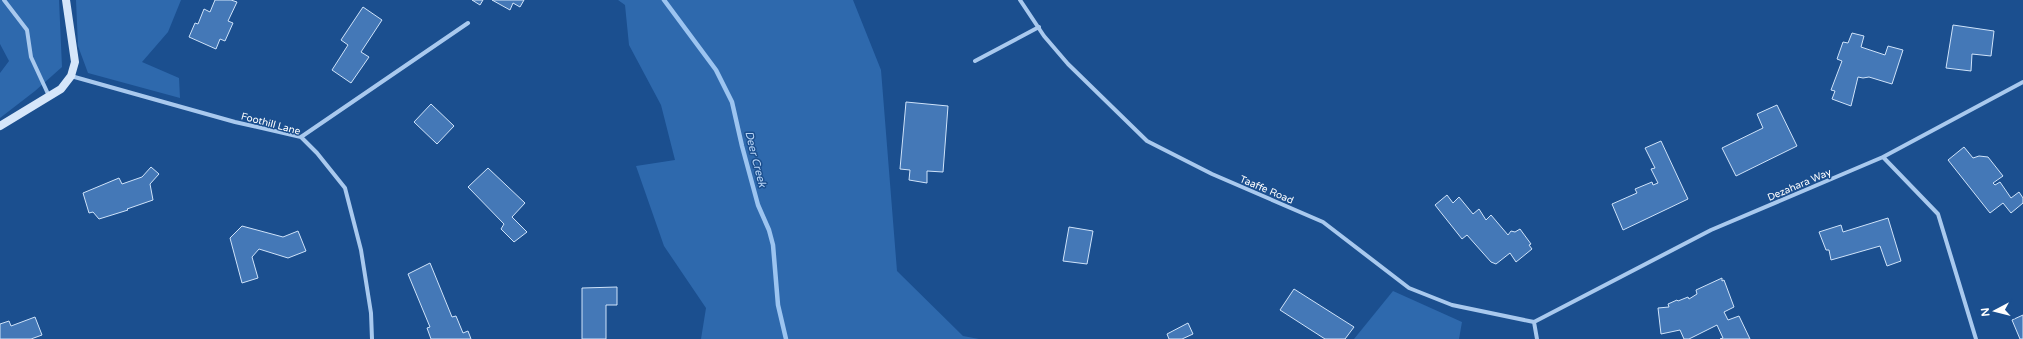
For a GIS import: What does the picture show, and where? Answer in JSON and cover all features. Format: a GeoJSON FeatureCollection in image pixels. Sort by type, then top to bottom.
{"type":"FeatureCollection","features":[{"type":"Feature","properties":{"kind":"street"},"geometry":{"type":"LineString","coordinates":[[4,0],[27,30],[31,57],[50,96]]}},
{"type":"Feature","properties":{"kind":"street"},"geometry":{"type":"LineString","coordinates":[[0,126],[60,89],[71,76],[75,62],[66,0]]}},
{"type":"Feature","properties":{"kind":"street","name":"Taaffe Road"},"geometry":{"type":"LineString","coordinates":[[1020,0],[1039,27],[1073,69],[1146,141],[1212,174],[1323,222],[1409,288],[1452,306],[1534,322]]}},
{"type":"Feature","properties":{"kind":"street"},"geometry":{"type":"LineString","coordinates":[[301,137],[468,23]]}},
{"type":"Feature","properties":{"kind":"street"},"geometry":{"type":"LineString","coordinates":[[975,60],[1039,27]]}},
{"type":"Feature","properties":{"kind":"street","name":"Foothill Lane"},"geometry":{"type":"LineString","coordinates":[[71,76],[235,122],[301,137],[317,153],[345,188],[361,250],[371,313],[372,339]]}},
{"type":"Feature","properties":{"kind":"street","name":"Dezahara Way"},"geometry":{"type":"LineString","coordinates":[[1534,322],[1712,230],[1883,157],[2023,82]]}},
{"type":"Feature","properties":{"kind":"street"},"geometry":{"type":"LineString","coordinates":[[1883,157],[1938,214],[1976,339]]}},
{"type":"Feature","properties":{"kind":"street"},"geometry":{"type":"LineString","coordinates":[[1534,322],[1538,339]]}},
{"type":"Feature","properties":{"kind":"shaded area"},"geometry":{"type":"Polygon","coordinates":[[[0,0],[59,0],[62,67],[35,91],[0,118],[0,73],[9,61],[0,44],[0,0]]]}},
{"type":"Feature","properties":{"kind":"shaded area"},"geometry":{"type":"Polygon","coordinates":[[[76,0],[181,0],[168,32],[142,62],[179,78],[180,98],[88,73],[78,46],[76,0]]]}},
{"type":"Feature","properties":{"kind":"shaded area"},"geometry":{"type":"Polygon","coordinates":[[[618,0],[853,0],[881,70],[897,271],[963,336],[979,339],[701,339],[706,308],[664,246],[636,166],[675,160],[661,105],[629,45],[625,5],[618,0]]]}},
{"type":"Feature","properties":{"kind":"shaded area"},"geometry":{"type":"Polygon","coordinates":[[[1393,291],[1462,322],[1459,339],[1354,339],[1393,291]]]}},
{"type":"Feature","properties":{"kind":"building"},"geometry":{"type":"Polygon","coordinates":[[[215,0],[231,0],[237,2],[228,21],[233,23],[225,41],[220,39],[216,49],[189,37],[195,23],[198,24],[204,9],[210,12],[215,0]]]}},
{"type":"Feature","properties":{"kind":"building"},"geometry":{"type":"Polygon","coordinates":[[[472,0],[483,0],[480,5],[472,0]]]}},
{"type":"Feature","properties":{"kind":"building"},"geometry":{"type":"Polygon","coordinates":[[[492,0],[524,0],[520,7],[513,3],[510,10],[492,0]]]}},
{"type":"Feature","properties":{"kind":"building"},"geometry":{"type":"Polygon","coordinates":[[[363,7],[382,20],[361,52],[369,57],[351,83],[332,70],[348,45],[341,40],[363,7]]]}},
{"type":"Feature","properties":{"kind":"building"},"geometry":{"type":"Polygon","coordinates":[[[1953,25],[1994,31],[1991,56],[1972,54],[1971,71],[1946,68],[1953,25]]]}},
{"type":"Feature","properties":{"kind":"building"},"geometry":{"type":"Polygon","coordinates":[[[1852,33],[1864,36],[1861,47],[1885,55],[1888,46],[1903,50],[1892,84],[1869,77],[1858,77],[1851,106],[1832,99],[1835,91],[1831,90],[1842,61],[1837,59],[1843,42],[1848,43],[1852,33]]]}},
{"type":"Feature","properties":{"kind":"building"},"geometry":{"type":"Polygon","coordinates":[[[906,102],[948,106],[943,172],[927,171],[927,183],[909,180],[910,170],[900,169],[906,102]]]}},
{"type":"Feature","properties":{"kind":"building"},"geometry":{"type":"Polygon","coordinates":[[[431,104],[454,126],[437,144],[414,122],[431,104]]]}},
{"type":"Feature","properties":{"kind":"building"},"geometry":{"type":"Polygon","coordinates":[[[1777,105],[1797,146],[1736,176],[1722,148],[1763,128],[1757,114],[1777,105]]]}},
{"type":"Feature","properties":{"kind":"building"},"geometry":{"type":"Polygon","coordinates":[[[1661,141],[1688,199],[1623,230],[1612,204],[1637,193],[1635,189],[1652,182],[1653,185],[1658,183],[1651,169],[1655,168],[1645,148],[1661,141]]]}},
{"type":"Feature","properties":{"kind":"building"},"geometry":{"type":"Polygon","coordinates":[[[1964,147],[1973,158],[1979,156],[1988,157],[2003,176],[1993,183],[1995,185],[2000,182],[2011,198],[2019,192],[2023,198],[2023,203],[2011,213],[2003,203],[1990,213],[1948,160],[1964,147]]]}},
{"type":"Feature","properties":{"kind":"building"},"geometry":{"type":"Polygon","coordinates":[[[151,167],[159,174],[150,184],[153,200],[99,219],[93,212],[89,213],[83,193],[119,178],[122,184],[142,177],[151,167]]]}},
{"type":"Feature","properties":{"kind":"building"},"geometry":{"type":"Polygon","coordinates":[[[488,168],[525,203],[512,217],[527,232],[514,242],[501,229],[504,224],[468,187],[488,168]]]}},
{"type":"Feature","properties":{"kind":"building"},"geometry":{"type":"Polygon","coordinates":[[[1447,195],[1453,203],[1459,197],[1473,214],[1479,209],[1486,220],[1491,215],[1508,235],[1511,231],[1515,232],[1520,229],[1531,244],[1529,245],[1532,249],[1516,262],[1510,253],[1496,264],[1491,262],[1467,235],[1462,239],[1435,205],[1447,195]]]}},
{"type":"Feature","properties":{"kind":"building"},"geometry":{"type":"Polygon","coordinates":[[[1888,218],[1901,261],[1887,266],[1880,246],[1831,260],[1829,250],[1826,250],[1819,232],[1841,225],[1843,232],[1888,218]]]}},
{"type":"Feature","properties":{"kind":"building"},"geometry":{"type":"Polygon","coordinates":[[[242,226],[283,237],[298,231],[306,251],[288,258],[259,249],[252,257],[258,278],[242,283],[230,238],[242,226]]]}},
{"type":"Feature","properties":{"kind":"building"},"geometry":{"type":"Polygon","coordinates":[[[1069,227],[1093,231],[1087,264],[1063,261],[1069,227]]]}},
{"type":"Feature","properties":{"kind":"building"},"geometry":{"type":"Polygon","coordinates":[[[430,263],[452,317],[456,316],[463,333],[468,331],[471,339],[431,339],[427,328],[430,327],[408,274],[430,263]]]}},
{"type":"Feature","properties":{"kind":"building"},"geometry":{"type":"Polygon","coordinates":[[[1722,278],[1734,307],[1724,312],[1728,320],[1739,316],[1750,339],[1720,339],[1723,338],[1717,325],[1689,339],[1684,339],[1680,330],[1661,334],[1658,308],[1669,307],[1668,304],[1677,300],[1678,301],[1688,297],[1689,299],[1697,294],[1696,290],[1722,278]]]}},
{"type":"Feature","properties":{"kind":"building"},"geometry":{"type":"Polygon","coordinates":[[[617,287],[617,305],[606,305],[606,339],[582,339],[582,288],[617,287]]]}},
{"type":"Feature","properties":{"kind":"building"},"geometry":{"type":"Polygon","coordinates":[[[1294,289],[1354,327],[1345,339],[1325,339],[1280,310],[1294,289]]]}},
{"type":"Feature","properties":{"kind":"building"},"geometry":{"type":"Polygon","coordinates":[[[2023,315],[2023,339],[2020,339],[2012,320],[2023,315]]]}},
{"type":"Feature","properties":{"kind":"building"},"geometry":{"type":"Polygon","coordinates":[[[35,317],[42,335],[31,339],[0,339],[0,324],[9,321],[11,326],[35,317]]]}},
{"type":"Feature","properties":{"kind":"building"},"geometry":{"type":"Polygon","coordinates":[[[1188,323],[1193,334],[1182,339],[1169,339],[1167,334],[1188,323]]]}},
{"type":"Feature","properties":{"kind":"waterway","name":"Deer Creek"},"geometry":{"type":"LineString","coordinates":[[664,0],[716,70],[732,102],[758,205],[769,230],[773,245],[778,305],[786,339]]}}]}
